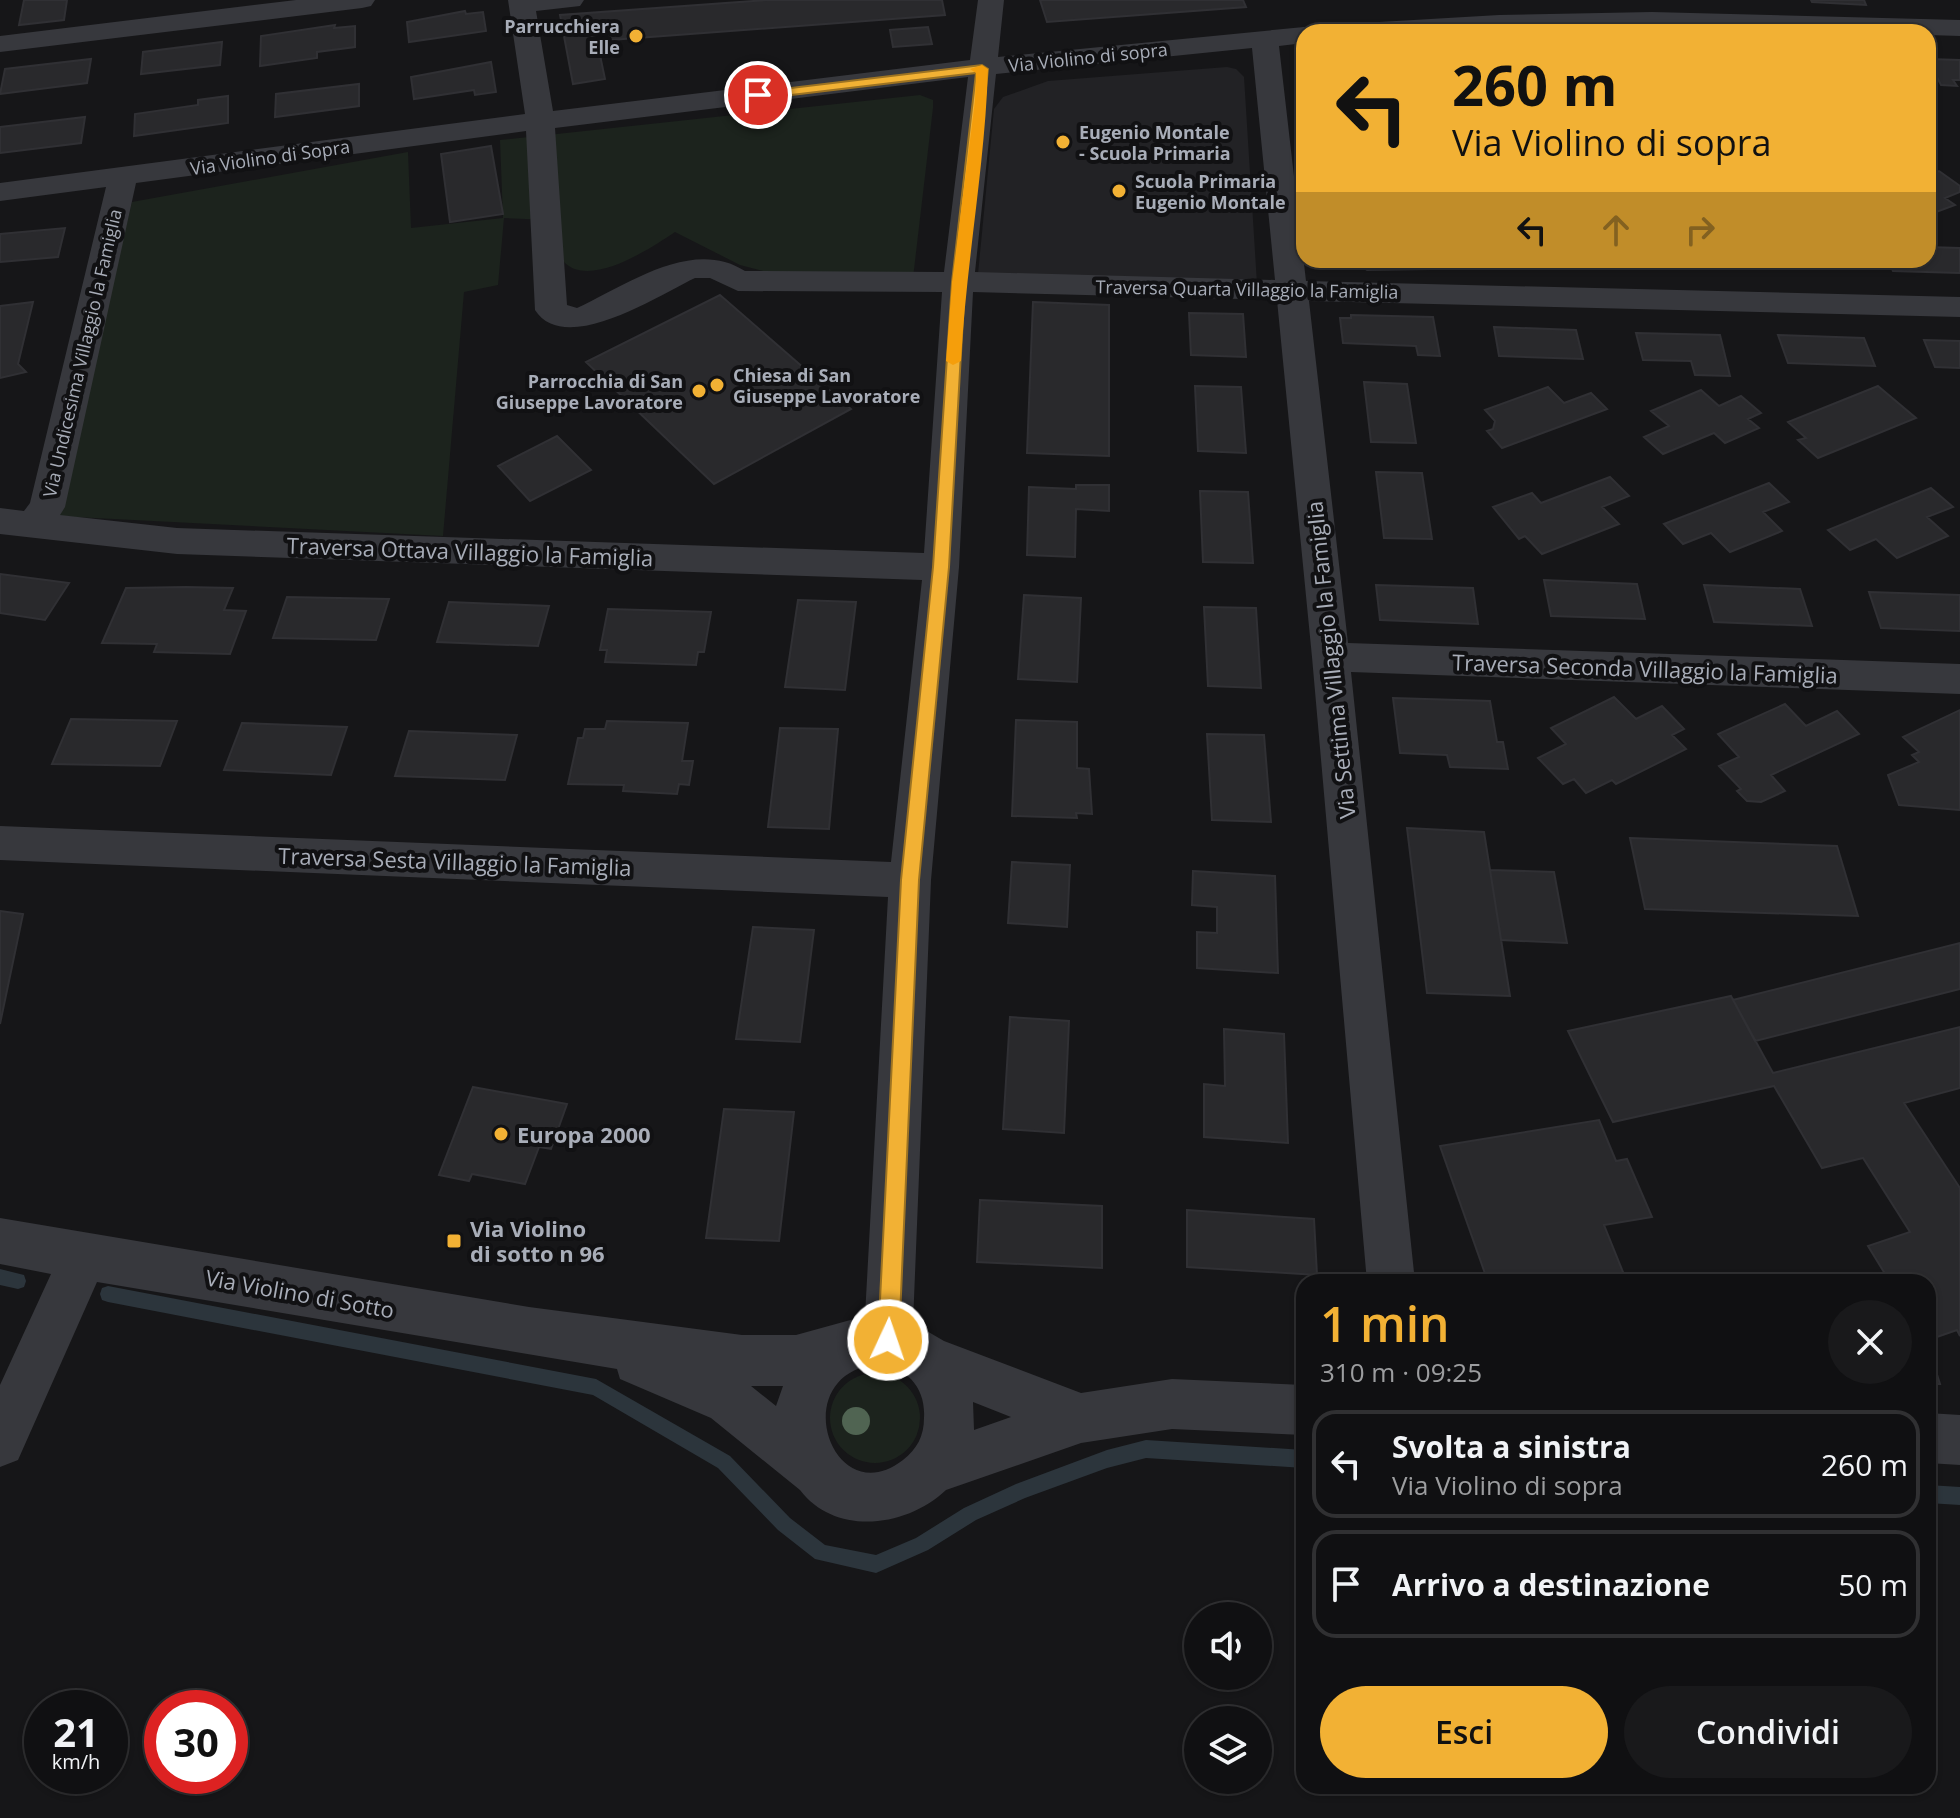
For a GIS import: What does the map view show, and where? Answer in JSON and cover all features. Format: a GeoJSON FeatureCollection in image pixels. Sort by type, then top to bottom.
{"type":"FeatureCollection","features":[{"type":"Feature","properties":{"kind":"street"},"geometry":{"type":"LineString","coordinates":[[0,44],[362,0]]}},
{"type":"Feature","properties":{"kind":"street"},"geometry":{"type":"LineString","coordinates":[[540,121],[521,2],[571,0]]}},
{"type":"Feature","properties":{"kind":"street"},"geometry":{"type":"LineString","coordinates":[[886,1349],[910,880],[941,567],[958,282],[991,0]]}},
{"type":"Feature","properties":{"kind":"street"},"geometry":{"type":"LineString","coordinates":[[1466,24],[1780,10],[1920,24]]}},
{"type":"Feature","properties":{"kind":"street"},"geometry":{"type":"LineString","coordinates":[[1936,26],[1960,28]]}},
{"type":"Feature","properties":{"kind":"street","name":"Via Violino di sopra"},"geometry":{"type":"LineString","coordinates":[[540,121],[1296,36]]}},
{"type":"Feature","properties":{"kind":"street","name":"Via Settima Villaggio la Famiglia"},"geometry":{"type":"LineString","coordinates":[[1265,39],[1331,657],[1390,1274]]}},
{"type":"Feature","properties":{"kind":"street","name":"Via Violino di Sopra"},"geometry":{"type":"LineString","coordinates":[[0,192],[540,121]]}},
{"type":"Feature","properties":{"kind":"street","name":"Traversa Quarta Villaggio la Famiglia"},"geometry":{"type":"LineString","coordinates":[[540,121],[551,310],[571,319],[583,318],[688,269],[704,266],[722,270],[738,281],[958,282],[1960,307]]}},
{"type":"Feature","properties":{"kind":"street","name":"Via Undicesima Villaggio la Famiglia"},"geometry":{"type":"LineString","coordinates":[[16,523],[47,507],[123,176]]}},
{"type":"Feature","properties":{"kind":"street","name":"Traversa Ottava Villaggio la Famiglia"},"geometry":{"type":"LineString","coordinates":[[16,523],[177,541],[941,567]]}},
{"type":"Feature","properties":{"kind":"street","name":"Traversa Seconda Villaggio la Famiglia"},"geometry":{"type":"LineString","coordinates":[[1331,657],[1960,679]]}},
{"type":"Feature","properties":{"kind":"street","name":"Traversa Sesta Villaggio la Famiglia"},"geometry":{"type":"LineString","coordinates":[[0,843],[910,880]]}},
{"type":"Feature","properties":{"kind":"street","name":"Via Violino di Sotto"},"geometry":{"type":"LineString","coordinates":[[0,1241],[600,1344],[781,1362],[886,1349],[1081,1418]]}},
{"type":"Feature","properties":{"kind":"street"},"geometry":{"type":"LineString","coordinates":[[0,1442],[84,1256]]}},
{"type":"Feature","properties":{"kind":"street","name":"Via Violino di Sotto"},"geometry":{"type":"LineString","coordinates":[[600,1344],[729,1400],[838,1489],[862,1497],[888,1496],[911,1486],[931,1470],[1081,1418],[1172,1404],[1296,1410]]}},
{"type":"Feature","properties":{"kind":"street"},"geometry":{"type":"LineString","coordinates":[[818,1474],[804,1453],[798,1428],[800,1403],[808,1380],[823,1360],[886,1349],[942,1377],[950,1399],[951,1422],[945,1447],[931,1470]]}},
{"type":"Feature","properties":{"kind":"street"},"geometry":{"type":"LineString","coordinates":[[1936,1438],[1960,1440]]}},
{"type":"Feature","properties":{"kind":"shaded area","name":"Scuola Primaria Eugenio Montale"},"geometry":{"type":"Polygon","coordinates":[[[1227,67],[1236,69],[1244,77],[1257,284],[978,274],[994,109],[1003,97],[1048,81],[1227,67]]]}},
{"type":"Feature","properties":{"kind":"shaded area"},"geometry":{"type":"Polygon","coordinates":[[[920,95],[933,100],[933,108],[913,278],[771,273],[740,265],[675,232],[636,256],[604,269],[575,269],[561,258],[549,220],[504,218],[498,285],[464,292],[443,536],[55,516],[132,202],[408,152],[411,228],[503,218],[500,140],[920,95]]]}},
{"type":"Feature","properties":{"kind":"shaded area"},"geometry":{"type":"Polygon","coordinates":[[[866,1373],[884,1373],[900,1380],[913,1393],[920,1409],[920,1427],[913,1443],[900,1456],[884,1463],[866,1463],[850,1456],[837,1443],[830,1427],[830,1409],[837,1393],[850,1380],[866,1373]]]}},
{"type":"Feature","properties":{"kind":"building"},"geometry":{"type":"Polygon","coordinates":[[[24,0],[67,0],[64,20],[19,25],[24,0]]]}},
{"type":"Feature","properties":{"kind":"building"},"geometry":{"type":"Polygon","coordinates":[[[767,0],[942,0],[945,15],[597,41],[605,79],[573,84],[560,15],[767,0]]]}},
{"type":"Feature","properties":{"kind":"building"},"geometry":{"type":"Polygon","coordinates":[[[1040,0],[1243,0],[1246,7],[1047,22],[1040,0]]]}},
{"type":"Feature","properties":{"kind":"building"},"geometry":{"type":"Polygon","coordinates":[[[1864,0],[1866,5],[1812,2],[1864,0]]]}},
{"type":"Feature","properties":{"kind":"building"},"geometry":{"type":"Polygon","coordinates":[[[465,11],[466,14],[483,12],[486,31],[409,42],[407,22],[465,11]]]}},
{"type":"Feature","properties":{"kind":"building"},"geometry":{"type":"Polygon","coordinates":[[[335,25],[334,28],[355,26],[355,47],[317,52],[317,58],[260,66],[261,36],[335,25]]]}},
{"type":"Feature","properties":{"kind":"building"},"geometry":{"type":"Polygon","coordinates":[[[928,27],[932,44],[893,47],[890,30],[928,27]]]}},
{"type":"Feature","properties":{"kind":"building"},"geometry":{"type":"Polygon","coordinates":[[[222,42],[220,65],[141,74],[143,52],[222,42]]]}},
{"type":"Feature","properties":{"kind":"building"},"geometry":{"type":"Polygon","coordinates":[[[91,59],[87,83],[0,94],[5,69],[91,59]]]}},
{"type":"Feature","properties":{"kind":"building"},"geometry":{"type":"Polygon","coordinates":[[[1936,59],[1960,60],[1960,80],[1953,80],[1957,86],[1941,85],[1936,75],[1936,59]]]}},
{"type":"Feature","properties":{"kind":"building"},"geometry":{"type":"Polygon","coordinates":[[[491,62],[496,92],[475,95],[474,90],[414,99],[411,77],[491,62]]]}},
{"type":"Feature","properties":{"kind":"building"},"geometry":{"type":"Polygon","coordinates":[[[359,84],[359,106],[275,117],[276,94],[359,84]]]}},
{"type":"Feature","properties":{"kind":"building"},"geometry":{"type":"Polygon","coordinates":[[[228,96],[228,123],[134,136],[135,114],[198,105],[198,100],[228,96]]]}},
{"type":"Feature","properties":{"kind":"building"},"geometry":{"type":"Polygon","coordinates":[[[85,117],[81,143],[0,153],[0,127],[85,117]]]}},
{"type":"Feature","properties":{"kind":"building"},"geometry":{"type":"Polygon","coordinates":[[[491,146],[503,214],[450,222],[441,154],[491,146]]]}},
{"type":"Feature","properties":{"kind":"building"},"geometry":{"type":"Polygon","coordinates":[[[1939,171],[1960,186],[1960,192],[1945,198],[1955,205],[1936,212],[1936,172],[1939,171]]]}},
{"type":"Feature","properties":{"kind":"building"},"geometry":{"type":"Polygon","coordinates":[[[65,228],[58,257],[0,262],[0,234],[65,228]]]}},
{"type":"Feature","properties":{"kind":"building"},"geometry":{"type":"Polygon","coordinates":[[[1936,247],[1960,248],[1960,273],[1893,271],[1892,268],[1936,268],[1936,247]]]}},
{"type":"Feature","properties":{"kind":"building"},"geometry":{"type":"Polygon","coordinates":[[[1364,268],[1430,268],[1430,269],[1364,268]]]}},
{"type":"Feature","properties":{"kind":"building","name":"Chiesa di San Giuseppe Lavoratore"},"geometry":{"type":"Polygon","coordinates":[[[720,295],[851,409],[714,484],[586,362],[720,295]]]}},
{"type":"Feature","properties":{"kind":"building"},"geometry":{"type":"Polygon","coordinates":[[[33,302],[18,364],[26,372],[0,378],[0,306],[33,302]]]}},
{"type":"Feature","properties":{"kind":"building"},"geometry":{"type":"Polygon","coordinates":[[[1033,302],[1109,305],[1109,456],[1027,453],[1033,302]]]}},
{"type":"Feature","properties":{"kind":"building"},"geometry":{"type":"Polygon","coordinates":[[[1189,313],[1243,314],[1246,357],[1191,355],[1189,313]]]}},
{"type":"Feature","properties":{"kind":"building"},"geometry":{"type":"Polygon","coordinates":[[[1351,315],[1433,317],[1440,356],[1418,355],[1416,346],[1343,343],[1340,318],[1351,318],[1351,315]]]}},
{"type":"Feature","properties":{"kind":"building"},"geometry":{"type":"Polygon","coordinates":[[[1494,327],[1576,330],[1583,359],[1499,356],[1494,327]]]}},
{"type":"Feature","properties":{"kind":"building"},"geometry":{"type":"Polygon","coordinates":[[[1636,333],[1720,335],[1730,376],[1695,375],[1691,361],[1643,360],[1636,333]]]}},
{"type":"Feature","properties":{"kind":"building"},"geometry":{"type":"Polygon","coordinates":[[[1778,335],[1864,338],[1875,366],[1788,363],[1778,335]]]}},
{"type":"Feature","properties":{"kind":"building"},"geometry":{"type":"Polygon","coordinates":[[[1924,340],[1960,341],[1960,368],[1935,367],[1924,340]]]}},
{"type":"Feature","properties":{"kind":"building"},"geometry":{"type":"Polygon","coordinates":[[[1364,382],[1407,384],[1416,443],[1371,442],[1364,382]]]}},
{"type":"Feature","properties":{"kind":"building"},"geometry":{"type":"Polygon","coordinates":[[[1195,386],[1241,387],[1246,453],[1198,451],[1195,386]]]}},
{"type":"Feature","properties":{"kind":"building"},"geometry":{"type":"Polygon","coordinates":[[[1878,386],[1916,418],[1818,458],[1798,440],[1806,438],[1788,422],[1878,386]]]}},
{"type":"Feature","properties":{"kind":"building"},"geometry":{"type":"Polygon","coordinates":[[[1548,387],[1564,403],[1591,393],[1607,409],[1502,448],[1487,431],[1493,429],[1495,421],[1485,410],[1548,387]]]}},
{"type":"Feature","properties":{"kind":"building"},"geometry":{"type":"Polygon","coordinates":[[[1701,390],[1719,406],[1741,396],[1761,413],[1748,419],[1759,428],[1725,443],[1714,433],[1663,454],[1644,437],[1669,426],[1651,411],[1701,390]]]}},
{"type":"Feature","properties":{"kind":"building"},"geometry":{"type":"Polygon","coordinates":[[[557,436],[591,470],[530,501],[498,466],[557,436]]]}},
{"type":"Feature","properties":{"kind":"building"},"geometry":{"type":"Polygon","coordinates":[[[1376,472],[1422,473],[1432,539],[1384,538],[1376,472]]]}},
{"type":"Feature","properties":{"kind":"building"},"geometry":{"type":"Polygon","coordinates":[[[1610,477],[1629,496],[1602,507],[1619,524],[1542,554],[1525,536],[1519,539],[1493,507],[1532,493],[1541,503],[1610,477]]]}},
{"type":"Feature","properties":{"kind":"building"},"geometry":{"type":"Polygon","coordinates":[[[1769,483],[1789,502],[1763,512],[1782,531],[1730,552],[1711,533],[1683,544],[1664,524],[1769,483]]]}},
{"type":"Feature","properties":{"kind":"building"},"geometry":{"type":"Polygon","coordinates":[[[1076,485],[1109,485],[1109,511],[1076,509],[1075,557],[1027,555],[1029,487],[1076,489],[1076,485]]]}},
{"type":"Feature","properties":{"kind":"building"},"geometry":{"type":"Polygon","coordinates":[[[1931,488],[1953,507],[1927,517],[1948,536],[1897,558],[1876,539],[1850,550],[1828,530],[1931,488]]]}},
{"type":"Feature","properties":{"kind":"building"},"geometry":{"type":"Polygon","coordinates":[[[1200,491],[1248,492],[1253,563],[1203,562],[1200,491]]]}},
{"type":"Feature","properties":{"kind":"building"},"geometry":{"type":"Polygon","coordinates":[[[0,574],[69,583],[45,620],[0,613],[0,574]]]}},
{"type":"Feature","properties":{"kind":"building"},"geometry":{"type":"Polygon","coordinates":[[[1544,580],[1637,584],[1645,619],[1551,616],[1544,580]]]}},
{"type":"Feature","properties":{"kind":"building"},"geometry":{"type":"Polygon","coordinates":[[[1376,585],[1473,588],[1478,624],[1380,620],[1376,585]]]}},
{"type":"Feature","properties":{"kind":"building"},"geometry":{"type":"Polygon","coordinates":[[[1704,585],[1800,589],[1812,626],[1714,622],[1704,585]]]}},
{"type":"Feature","properties":{"kind":"building"},"geometry":{"type":"Polygon","coordinates":[[[126,588],[233,588],[224,610],[246,611],[230,654],[154,652],[157,644],[102,643],[126,588]]]}},
{"type":"Feature","properties":{"kind":"building"},"geometry":{"type":"Polygon","coordinates":[[[1869,592],[1960,595],[1960,631],[1881,628],[1869,592]]]}},
{"type":"Feature","properties":{"kind":"building"},"geometry":{"type":"Polygon","coordinates":[[[1024,595],[1081,598],[1077,682],[1018,679],[1024,595]]]}},
{"type":"Feature","properties":{"kind":"building"},"geometry":{"type":"Polygon","coordinates":[[[287,597],[389,599],[376,640],[273,638],[287,597]]]}},
{"type":"Feature","properties":{"kind":"building"},"geometry":{"type":"Polygon","coordinates":[[[798,600],[856,602],[845,690],[785,687],[798,600]]]}},
{"type":"Feature","properties":{"kind":"building"},"geometry":{"type":"Polygon","coordinates":[[[449,602],[549,606],[538,646],[437,642],[449,602]]]}},
{"type":"Feature","properties":{"kind":"building"},"geometry":{"type":"Polygon","coordinates":[[[1204,607],[1256,608],[1261,688],[1208,686],[1204,607]]]}},
{"type":"Feature","properties":{"kind":"building"},"geometry":{"type":"Polygon","coordinates":[[[608,609],[711,612],[704,652],[698,652],[696,665],[605,662],[607,650],[600,650],[608,609]]]}},
{"type":"Feature","properties":{"kind":"building"},"geometry":{"type":"Polygon","coordinates":[[[1614,697],[1636,719],[1662,706],[1684,729],[1672,735],[1686,749],[1616,784],[1612,780],[1586,793],[1574,779],[1563,784],[1538,758],[1566,744],[1551,728],[1614,697]]]}},
{"type":"Feature","properties":{"kind":"building"},"geometry":{"type":"Polygon","coordinates":[[[1393,698],[1490,701],[1497,742],[1503,742],[1508,769],[1450,767],[1447,755],[1400,753],[1393,698]]]}},
{"type":"Feature","properties":{"kind":"building"},"geometry":{"type":"Polygon","coordinates":[[[1785,704],[1806,726],[1837,711],[1859,734],[1771,775],[1785,791],[1761,802],[1747,801],[1737,791],[1741,789],[1719,766],[1739,757],[1718,734],[1785,704]]]}},
{"type":"Feature","properties":{"kind":"building"},"geometry":{"type":"Polygon","coordinates":[[[1960,710],[1960,810],[1899,805],[1888,775],[1919,762],[1912,755],[1919,752],[1903,737],[1960,710]]]}},
{"type":"Feature","properties":{"kind":"building"},"geometry":{"type":"Polygon","coordinates":[[[71,719],[177,721],[160,766],[52,764],[71,719]]]}},
{"type":"Feature","properties":{"kind":"building"},"geometry":{"type":"Polygon","coordinates":[[[1016,720],[1077,722],[1077,768],[1089,769],[1092,814],[1076,813],[1077,818],[1012,816],[1016,720]]]}},
{"type":"Feature","properties":{"kind":"building"},"geometry":{"type":"Polygon","coordinates":[[[607,721],[688,723],[682,761],[693,761],[689,785],[679,784],[677,794],[623,791],[624,785],[568,784],[578,738],[583,738],[585,729],[605,729],[607,721]]]}},
{"type":"Feature","properties":{"kind":"building"},"geometry":{"type":"Polygon","coordinates":[[[242,723],[347,727],[331,775],[224,770],[242,723]]]}},
{"type":"Feature","properties":{"kind":"building"},"geometry":{"type":"Polygon","coordinates":[[[780,728],[838,729],[829,829],[768,827],[780,728]]]}},
{"type":"Feature","properties":{"kind":"building"},"geometry":{"type":"Polygon","coordinates":[[[409,731],[517,735],[505,780],[395,776],[409,731]]]}},
{"type":"Feature","properties":{"kind":"building"},"geometry":{"type":"Polygon","coordinates":[[[1207,734],[1264,735],[1271,822],[1212,820],[1207,734]]]}},
{"type":"Feature","properties":{"kind":"building"},"geometry":{"type":"Polygon","coordinates":[[[1407,828],[1484,832],[1510,996],[1427,993],[1407,828]]]}},
{"type":"Feature","properties":{"kind":"building"},"geometry":{"type":"Polygon","coordinates":[[[1630,838],[1837,846],[1858,916],[1645,909],[1630,838]]]}},
{"type":"Feature","properties":{"kind":"building"},"geometry":{"type":"Polygon","coordinates":[[[1012,862],[1070,865],[1067,927],[1008,923],[1012,862]]]}},
{"type":"Feature","properties":{"kind":"building"},"geometry":{"type":"Polygon","coordinates":[[[1490,870],[1554,872],[1567,943],[1501,940],[1490,870]]]}},
{"type":"Feature","properties":{"kind":"building"},"geometry":{"type":"Polygon","coordinates":[[[1193,871],[1275,876],[1278,973],[1197,968],[1197,932],[1217,933],[1217,907],[1192,905],[1193,871]]]}},
{"type":"Feature","properties":{"kind":"building"},"geometry":{"type":"Polygon","coordinates":[[[0,911],[23,914],[0,1024],[0,911]]]}},
{"type":"Feature","properties":{"kind":"building"},"geometry":{"type":"Polygon","coordinates":[[[753,927],[814,930],[800,1042],[736,1039],[753,927]]]}},
{"type":"Feature","properties":{"kind":"building"},"geometry":{"type":"Polygon","coordinates":[[[1960,943],[1960,989],[1755,1041],[1733,1000],[1960,943]]]}},
{"type":"Feature","properties":{"kind":"building"},"geometry":{"type":"Polygon","coordinates":[[[1731,996],[1773,1073],[1960,1027],[1960,1088],[1904,1103],[1960,1188],[1960,1336],[1957,1330],[1936,1337],[1936,1274],[1885,1274],[1868,1246],[1910,1232],[1863,1158],[1822,1168],[1774,1086],[1613,1122],[1568,1031],[1731,996]]]}},
{"type":"Feature","properties":{"kind":"building"},"geometry":{"type":"Polygon","coordinates":[[[1010,1017],[1069,1021],[1064,1133],[1003,1129],[1010,1017]]]}},
{"type":"Feature","properties":{"kind":"building"},"geometry":{"type":"Polygon","coordinates":[[[1224,1029],[1284,1034],[1288,1143],[1204,1137],[1204,1084],[1225,1086],[1224,1029]]]}},
{"type":"Feature","properties":{"kind":"building"},"geometry":{"type":"Polygon","coordinates":[[[473,1087],[567,1104],[551,1149],[539,1147],[525,1184],[472,1174],[469,1181],[439,1175],[473,1087]]]}},
{"type":"Feature","properties":{"kind":"building"},"geometry":{"type":"Polygon","coordinates":[[[724,1109],[794,1112],[779,1241],[706,1238],[724,1109]]]}},
{"type":"Feature","properties":{"kind":"building"},"geometry":{"type":"Polygon","coordinates":[[[1599,1120],[1616,1161],[1627,1159],[1652,1217],[1604,1225],[1624,1274],[1485,1274],[1440,1146],[1599,1120]]]}},
{"type":"Feature","properties":{"kind":"building"},"geometry":{"type":"Polygon","coordinates":[[[980,1200],[1102,1206],[1102,1268],[977,1262],[980,1200]]]}},
{"type":"Feature","properties":{"kind":"building"},"geometry":{"type":"Polygon","coordinates":[[[1187,1210],[1314,1219],[1317,1274],[1187,1267],[1187,1210]]]}},
{"type":"Feature","properties":{"kind":"waterway"},"geometry":{"type":"LineString","coordinates":[[0,1277],[18,1281]]}},
{"type":"Feature","properties":{"kind":"waterway"},"geometry":{"type":"LineString","coordinates":[[108,1294],[596,1387],[724,1462],[784,1524],[821,1553],[876,1564],[922,1544],[970,1514],[1022,1490],[1107,1459],[1146,1449],[1296,1458]]}},
{"type":"Feature","properties":{"kind":"waterway"},"geometry":{"type":"LineString","coordinates":[[1936,1494],[1960,1496]]}},
{"type":"Feature","properties":{"kind":"slow traffic"},"geometry":{"type":"LineString","coordinates":[[953,361],[958,282],[981,101],[982,69],[976,69]]}},
{"type":"Feature","properties":{"kind":"place","name":"Parrucchiera Elle"},"geometry":{"type":"Point","coordinates":[636,36]}},
{"type":"Feature","properties":{"kind":"place","name":"Eugenio Montale - Scuola Primaria"},"geometry":{"type":"Point","coordinates":[1063,142]}},
{"type":"Feature","properties":{"kind":"place","name":"Scuola Primaria Eugenio Montale"},"geometry":{"type":"Point","coordinates":[1119,191]}},
{"type":"Feature","properties":{"kind":"place","name":"Chiesa di San Giuseppe Lavoratore"},"geometry":{"type":"Point","coordinates":[717,385]}},
{"type":"Feature","properties":{"kind":"place","name":"Parrocchia di San Giuseppe Lavoratore"},"geometry":{"type":"Point","coordinates":[699,391]}},
{"type":"Feature","properties":{"kind":"place","name":"Europa 2000"},"geometry":{"type":"Point","coordinates":[501,1134]}},
{"type":"Feature","properties":{"kind":"place","name":"Via Violino di sotto n 96"},"geometry":{"type":"Point","coordinates":[454,1241]}},
{"type":"Feature","properties":{"kind":"route"},"geometry":{"type":"LineString","coordinates":[[758,95],[982,69],[981,101],[958,282],[941,567],[910,880],[888,1340]]}}]}
